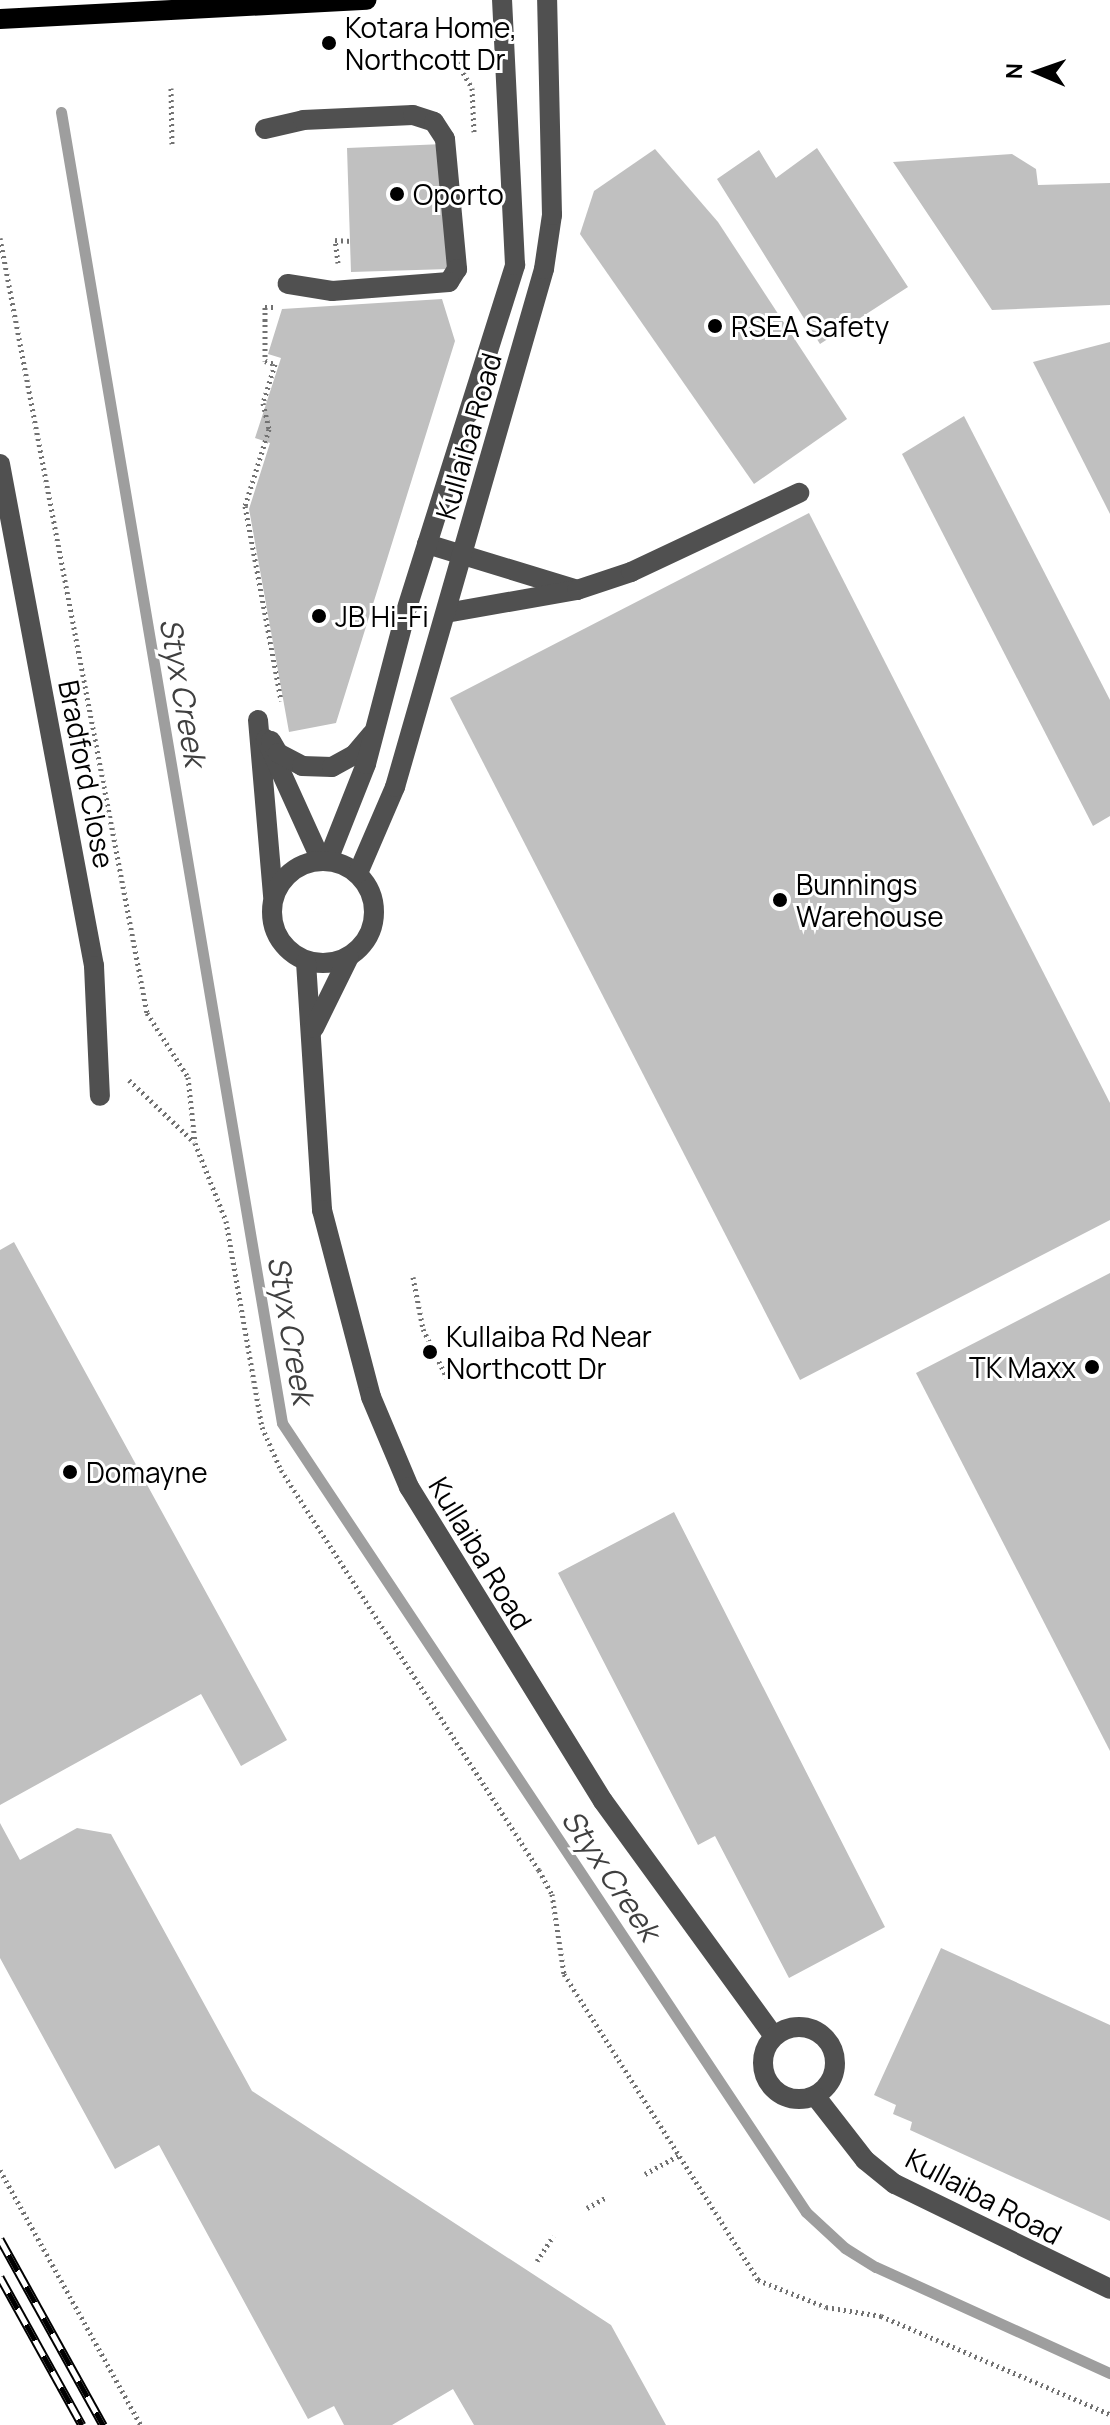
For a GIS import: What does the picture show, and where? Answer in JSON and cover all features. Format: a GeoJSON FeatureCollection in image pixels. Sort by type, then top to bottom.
{"type":"FeatureCollection","features":[{"type":"Feature","properties":{"kind":"main road"},"geometry":{"type":"LineString","coordinates":[[0,19],[367,0]]}},
{"type":"Feature","properties":{"kind":"street","name":"Kullaiba Road"},"geometry":{"type":"LineString","coordinates":[[324,860],[374,731],[427,544],[515,265],[502,0]]}},
{"type":"Feature","properties":{"kind":"street","name":"Kullaiba Road"},"geometry":{"type":"LineString","coordinates":[[314,1028],[349,957],[371,930],[374,917],[369,887],[358,873],[395,787],[544,269],[552,202],[547,0]]}},
{"type":"Feature","properties":{"kind":"street"},"geometry":{"type":"LineString","coordinates":[[265,129],[303,120],[413,115],[434,122],[445,139],[457,269],[449,282],[332,291],[288,284]]}},
{"type":"Feature","properties":{"kind":"street","name":"Bradford Close"},"geometry":{"type":"LineString","coordinates":[[0,464],[94,966],[100,1096]]}},
{"type":"Feature","properties":{"kind":"street"},"geometry":{"type":"LineString","coordinates":[[446,613],[577,590],[631,572],[799,493]]}},
{"type":"Feature","properties":{"kind":"street"},"geometry":{"type":"LineString","coordinates":[[427,544],[577,590]]}},
{"type":"Feature","properties":{"kind":"street"},"geometry":{"type":"LineString","coordinates":[[258,720],[278,753],[302,766],[332,767],[355,754],[374,731]]}},
{"type":"Feature","properties":{"kind":"street"},"geometry":{"type":"LineString","coordinates":[[258,720],[324,860]]}},
{"type":"Feature","properties":{"kind":"street"},"geometry":{"type":"LineString","coordinates":[[258,720],[274,929],[288,949],[306,962],[349,957]]}},
{"type":"Feature","properties":{"kind":"street"},"geometry":{"type":"LineString","coordinates":[[273,898],[288,874],[324,860],[358,873]]}},
{"type":"Feature","properties":{"kind":"street","name":"Kullaiba Road"},"geometry":{"type":"LineString","coordinates":[[306,962],[314,1028],[313,1115],[322,1210],[342,1302],[371,1397],[409,1487],[603,1801],[774,2036]]}},
{"type":"Feature","properties":{"kind":"street"},"geometry":{"type":"LineString","coordinates":[[804,2026],[821,2034],[831,2047],[834,2071],[816,2097],[792,2099],[774,2091],[763,2070],[765,2049],[774,2036],[804,2026]]}},
{"type":"Feature","properties":{"kind":"street","name":"Kullaiba Road"},"geometry":{"type":"LineString","coordinates":[[816,2097],[865,2160],[895,2184],[1110,2289]]}},
{"type":"Feature","properties":{"kind":"path"},"geometry":{"type":"LineString","coordinates":[[451,52],[472,88],[475,147]]}},
{"type":"Feature","properties":{"kind":"path"},"geometry":{"type":"LineString","coordinates":[[171,88],[172,144]]}},
{"type":"Feature","properties":{"kind":"path"},"geometry":{"type":"LineString","coordinates":[[0,238],[147,1013],[188,1077],[195,1143],[226,1221],[262,1427],[281,1470],[539,1870],[552,1894],[564,1974],[758,2280],[826,2307],[881,2316],[1110,2414]]}},
{"type":"Feature","properties":{"kind":"path"},"geometry":{"type":"LineString","coordinates":[[340,276],[335,240],[351,241]]}},
{"type":"Feature","properties":{"kind":"path"},"geometry":{"type":"LineString","coordinates":[[280,307],[265,307],[265,361],[275,364],[263,403],[269,429],[245,506],[283,712]]}},
{"type":"Feature","properties":{"kind":"path"},"geometry":{"type":"LineString","coordinates":[[97,1051],[195,1143]]}},
{"type":"Feature","properties":{"kind":"path"},"geometry":{"type":"LineString","coordinates":[[413,1277],[423,1329],[449,1382]]}},
{"type":"Feature","properties":{"kind":"path"},"geometry":{"type":"LineString","coordinates":[[645,2174],[678,2156]]}},
{"type":"Feature","properties":{"kind":"path"},"geometry":{"type":"LineString","coordinates":[[0,2170],[141,2425]]}},
{"type":"Feature","properties":{"kind":"path"},"geometry":{"type":"LineString","coordinates":[[587,2208],[607,2197]]}},
{"type":"Feature","properties":{"kind":"path"},"geometry":{"type":"LineString","coordinates":[[537,2261],[553,2236]]}},
{"type":"Feature","properties":{"kind":"building","name":"Oporto"},"geometry":{"type":"Polygon","coordinates":[[[444,144],[449,269],[351,272],[347,148],[444,144]]]}},
{"type":"Feature","properties":{"kind":"building"},"geometry":{"type":"Polygon","coordinates":[[[817,148],[908,287],[820,344],[717,179],[759,150],[776,178],[817,148]]]}},
{"type":"Feature","properties":{"kind":"building","name":"RSEA Safety"},"geometry":{"type":"Polygon","coordinates":[[[655,149],[718,222],[847,419],[754,484],[580,234],[594,191],[655,149]]]}},
{"type":"Feature","properties":{"kind":"building"},"geometry":{"type":"Polygon","coordinates":[[[1012,154],[1036,169],[1038,185],[1110,183],[1110,305],[992,310],[893,162],[1012,154]]]}},
{"type":"Feature","properties":{"kind":"building","name":"JB Hi-Fi"},"geometry":{"type":"Polygon","coordinates":[[[442,299],[455,341],[336,723],[289,732],[249,509],[270,443],[255,438],[281,358],[268,354],[282,309],[442,299]]]}},
{"type":"Feature","properties":{"kind":"building"},"geometry":{"type":"Polygon","coordinates":[[[1110,342],[1110,514],[1033,362],[1110,342]]]}},
{"type":"Feature","properties":{"kind":"building"},"geometry":{"type":"Polygon","coordinates":[[[964,416],[1110,700],[1110,816],[1093,826],[902,454],[964,416]]]}},
{"type":"Feature","properties":{"kind":"building","name":"Bunnings Warehouse"},"geometry":{"type":"Polygon","coordinates":[[[809,513],[1110,1103],[1110,1220],[800,1380],[450,698],[809,513]]]}},
{"type":"Feature","properties":{"kind":"building","name":"Domayne"},"geometry":{"type":"Polygon","coordinates":[[[14,1242],[287,1740],[241,1766],[201,1694],[0,1805],[0,1250],[14,1242]]]}},
{"type":"Feature","properties":{"kind":"building"},"geometry":{"type":"Polygon","coordinates":[[[1110,1273],[1110,1751],[916,1373],[1110,1273]]]}},
{"type":"Feature","properties":{"kind":"building"},"geometry":{"type":"Polygon","coordinates":[[[674,1512],[885,1927],[789,1978],[715,1836],[698,1845],[558,1573],[674,1512]]]}},
{"type":"Feature","properties":{"kind":"building"},"geometry":{"type":"Polygon","coordinates":[[[0,1823],[20,1860],[77,1828],[111,1834],[252,2091],[611,2325],[666,2425],[474,2425],[453,2389],[392,2425],[344,2425],[334,2406],[308,2419],[159,2145],[115,2169],[0,1958],[0,1823]]]}},
{"type":"Feature","properties":{"kind":"building"},"geometry":{"type":"Polygon","coordinates":[[[941,1948],[1110,2025],[1110,2221],[910,2130],[912,2122],[893,2114],[896,2105],[874,2095],[941,1948]]]}},
{"type":"Feature","properties":{"kind":"waterway","name":"Styx Creek"},"geometry":{"type":"LineString","coordinates":[[61,112],[282,1423],[806,2212],[845,2248],[876,2267],[1110,2373]]}},
{"type":"Feature","properties":{"kind":"railway"},"geometry":{"type":"LineString","coordinates":[[0,2239],[103,2425]]}},
{"type":"Feature","properties":{"kind":"railway"},"geometry":{"type":"LineString","coordinates":[[0,2277],[82,2425]]}},
{"type":"Feature","properties":{"kind":"place","name":"Kotara Home, Northcott Dr"},"geometry":{"type":"Point","coordinates":[329,43]}},
{"type":"Feature","properties":{"kind":"place","name":"Oporto"},"geometry":{"type":"Point","coordinates":[397,194]}},
{"type":"Feature","properties":{"kind":"place","name":"RSEA Safety"},"geometry":{"type":"Point","coordinates":[715,326]}},
{"type":"Feature","properties":{"kind":"place","name":"JB Hi-Fi"},"geometry":{"type":"Point","coordinates":[319,616]}},
{"type":"Feature","properties":{"kind":"place","name":"Bunnings Warehouse"},"geometry":{"type":"Point","coordinates":[780,900]}},
{"type":"Feature","properties":{"kind":"place","name":"Kullaiba Rd Near Northcott Dr"},"geometry":{"type":"Point","coordinates":[430,1352]}},
{"type":"Feature","properties":{"kind":"place","name":"TK Maxx"},"geometry":{"type":"Point","coordinates":[1092,1367]}},
{"type":"Feature","properties":{"kind":"place","name":"Domayne"},"geometry":{"type":"Point","coordinates":[70,1472]}}]}
